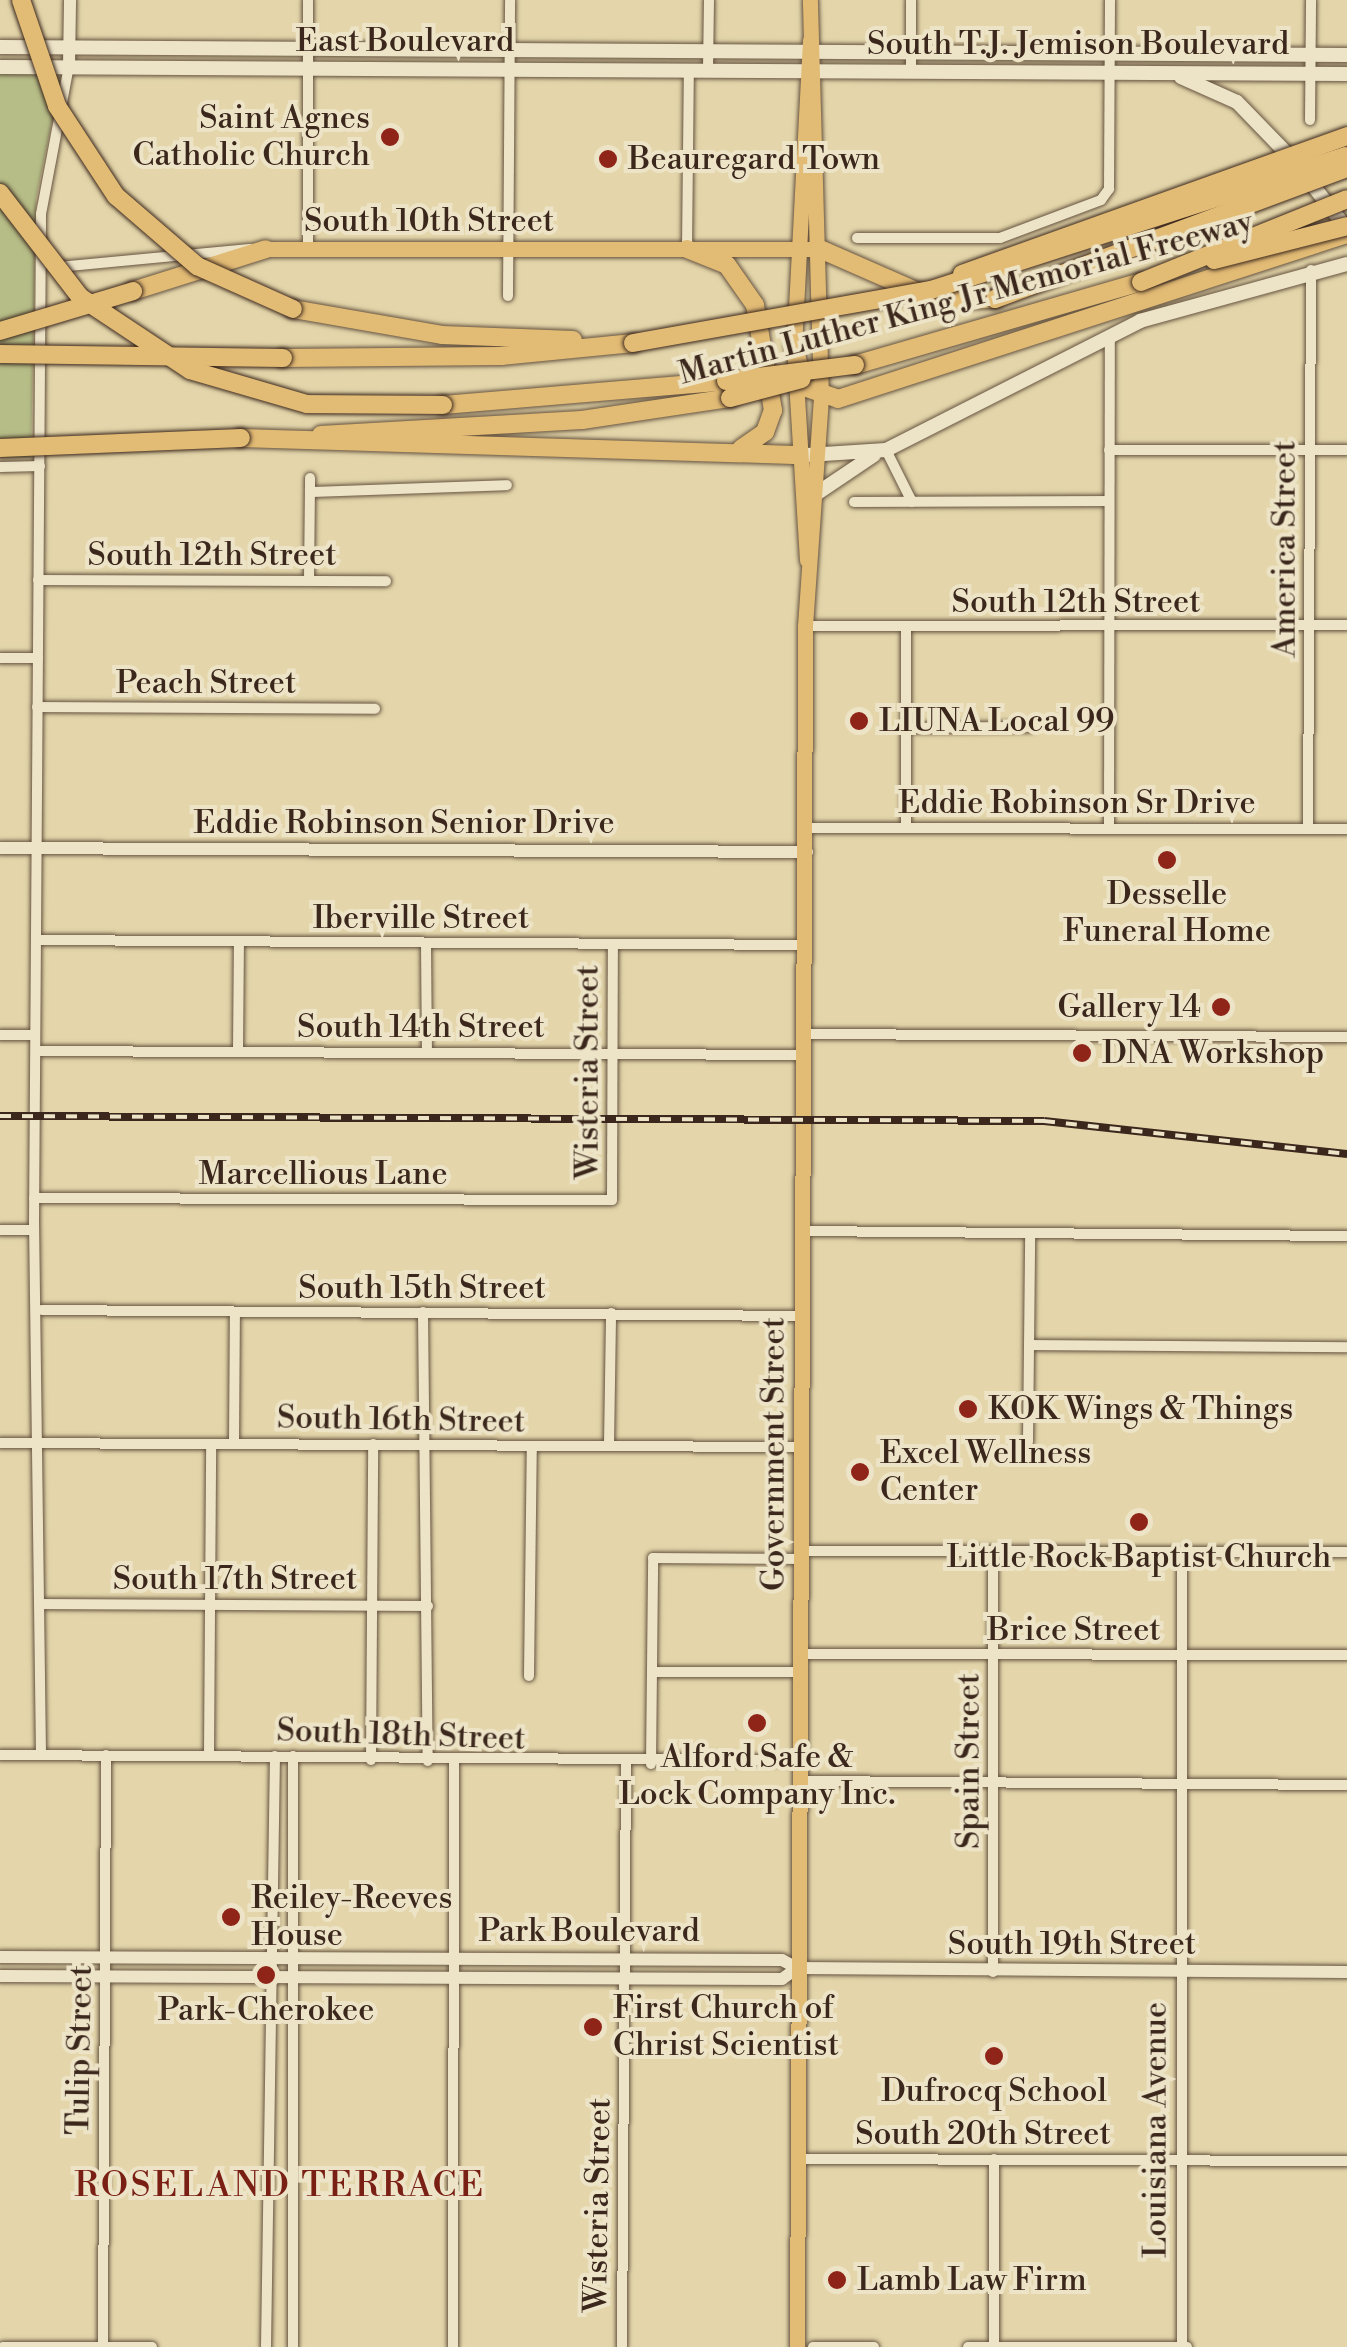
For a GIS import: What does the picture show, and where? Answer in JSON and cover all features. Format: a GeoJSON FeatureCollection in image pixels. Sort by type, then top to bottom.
{"type":"FeatureCollection","features":[{"type":"Feature","properties":{"kind":"highway"},"geometry":{"type":"LineString","coordinates":[[21,0],[57,106],[116,196],[198,266],[293,309],[442,335],[626,343]]}},
{"type":"Feature","properties":{"kind":"highway"},"geometry":{"type":"LineString","coordinates":[[931,290],[1002,256],[1347,136]]}},
{"type":"Feature","properties":{"kind":"highway","name":"Martin Luther King Jr Memorial Freeway"},"geometry":{"type":"LineString","coordinates":[[0,354],[282,358],[626,343],[931,290],[1347,156]]}},
{"type":"Feature","properties":{"kind":"highway"},"geometry":{"type":"LineString","coordinates":[[820,248],[950,304],[994,299],[1347,168]]}},
{"type":"Feature","properties":{"kind":"highway"},"geometry":{"type":"LineString","coordinates":[[0,193],[80,297],[190,370],[307,404],[443,404],[728,389]]}},
{"type":"Feature","properties":{"kind":"highway"},"geometry":{"type":"LineString","coordinates":[[1141,282],[1347,199]]}},
{"type":"Feature","properties":{"kind":"highway"},"geometry":{"type":"LineString","coordinates":[[794,346],[800,381],[821,398],[986,350],[1347,230]]}},
{"type":"Feature","properties":{"kind":"highway","name":"Martin Luther King Jr Memorial Freeway"},"geometry":{"type":"LineString","coordinates":[[331,440],[582,420],[855,365],[1141,282],[1347,230]]}},
{"type":"Feature","properties":{"kind":"highway"},"geometry":{"type":"LineString","coordinates":[[0,331],[266,248]]}},
{"type":"Feature","properties":{"kind":"highway"},"geometry":{"type":"LineString","coordinates":[[687,250],[727,265],[755,305],[772,415],[741,449]]}},
{"type":"Feature","properties":{"kind":"highway"},"geometry":{"type":"LineString","coordinates":[[0,448],[241,438],[741,449],[794,456]]}},
{"type":"Feature","properties":{"kind":"main road","name":"Government Street"},"geometry":{"type":"LineString","coordinates":[[807,560],[819,492],[821,398],[820,248],[809,69],[810,0]]}},
{"type":"Feature","properties":{"kind":"main road","name":"East Boulevard"},"geometry":{"type":"LineString","coordinates":[[0,48],[708,51],[809,47]]}},
{"type":"Feature","properties":{"kind":"main road","name":"South T.J. Jemison Boulevard"},"geometry":{"type":"LineString","coordinates":[[809,47],[911,52],[1347,54]]}},
{"type":"Feature","properties":{"kind":"main road","name":"East Boulevard"},"geometry":{"type":"LineString","coordinates":[[0,66],[809,69]]}},
{"type":"Feature","properties":{"kind":"main road","name":"Government Street"},"geometry":{"type":"LineString","coordinates":[[797,2347],[807,560],[794,456],[794,346],[795,249],[809,69]]}},
{"type":"Feature","properties":{"kind":"main road","name":"South T.J. Jemison Boulevard"},"geometry":{"type":"LineString","coordinates":[[809,69],[1347,74]]}},
{"type":"Feature","properties":{"kind":"main road"},"geometry":{"type":"LineString","coordinates":[[1156,72],[1200,83],[1249,111],[1347,230]]}},
{"type":"Feature","properties":{"kind":"main road","name":"South 10th Street"},"geometry":{"type":"LineString","coordinates":[[266,248],[820,248]]}},
{"type":"Feature","properties":{"kind":"main road"},"geometry":{"type":"LineString","coordinates":[[819,492],[882,451],[1110,334],[1311,270],[1347,264]]}},
{"type":"Feature","properties":{"kind":"main road"},"geometry":{"type":"LineString","coordinates":[[794,456],[882,451]]}},
{"type":"Feature","properties":{"kind":"street"},"geometry":{"type":"LineString","coordinates":[[41,1754],[42,1310],[34,1230],[40,267],[43,200],[69,66],[70,0]]}},
{"type":"Feature","properties":{"kind":"street"},"geometry":{"type":"LineString","coordinates":[[308,0],[308,248]]}},
{"type":"Feature","properties":{"kind":"street"},"geometry":{"type":"LineString","coordinates":[[508,296],[510,0]]}},
{"type":"Feature","properties":{"kind":"street"},"geometry":{"type":"LineString","coordinates":[[708,70],[709,0]]}},
{"type":"Feature","properties":{"kind":"street"},"geometry":{"type":"LineString","coordinates":[[911,0],[911,71]]}},
{"type":"Feature","properties":{"kind":"street"},"geometry":{"type":"LineString","coordinates":[[857,238],[1000,238],[1092,206],[1109,189],[1110,0]]}},
{"type":"Feature","properties":{"kind":"street"},"geometry":{"type":"LineString","coordinates":[[1310,120],[1311,0]]}},
{"type":"Feature","properties":{"kind":"street"},"geometry":{"type":"LineString","coordinates":[[687,250],[690,70]]}},
{"type":"Feature","properties":{"kind":"street","name":"South 10th Street"},"geometry":{"type":"LineString","coordinates":[[40,267],[266,248]]}},
{"type":"Feature","properties":{"kind":"street","name":"America Street"},"geometry":{"type":"LineString","coordinates":[[1308,829],[1311,270]]}},
{"type":"Feature","properties":{"kind":"street"},"geometry":{"type":"LineString","coordinates":[[1109,828],[1110,334]]}},
{"type":"Feature","properties":{"kind":"street"},"geometry":{"type":"LineString","coordinates":[[1109,450],[1347,450]]}},
{"type":"Feature","properties":{"kind":"street"},"geometry":{"type":"LineString","coordinates":[[882,451],[912,502]]}},
{"type":"Feature","properties":{"kind":"street"},"geometry":{"type":"LineString","coordinates":[[0,467],[40,466]]}},
{"type":"Feature","properties":{"kind":"street"},"geometry":{"type":"LineString","coordinates":[[310,478],[310,580]]}},
{"type":"Feature","properties":{"kind":"street"},"geometry":{"type":"LineString","coordinates":[[310,492],[507,485]]}},
{"type":"Feature","properties":{"kind":"street"},"geometry":{"type":"LineString","coordinates":[[854,502],[1109,501]]}},
{"type":"Feature","properties":{"kind":"street","name":"South 12th Street"},"geometry":{"type":"LineString","coordinates":[[38,580],[386,581]]}},
{"type":"Feature","properties":{"kind":"street","name":"South 12th Street"},"geometry":{"type":"LineString","coordinates":[[806,626],[1347,625]]}},
{"type":"Feature","properties":{"kind":"street"},"geometry":{"type":"LineString","coordinates":[[906,628],[906,827]]}},
{"type":"Feature","properties":{"kind":"street"},"geometry":{"type":"LineString","coordinates":[[0,658],[38,658]]}},
{"type":"Feature","properties":{"kind":"street","name":"Peach Street"},"geometry":{"type":"LineString","coordinates":[[37,707],[375,709]]}},
{"type":"Feature","properties":{"kind":"street"},"geometry":{"type":"LineString","coordinates":[[907,728],[1031,727]]}},
{"type":"Feature","properties":{"kind":"street","name":"Eddie Robinson Sr Drive"},"geometry":{"type":"LineString","coordinates":[[807,828],[1347,829]]}},
{"type":"Feature","properties":{"kind":"street","name":"Eddie Robinson Senior Drive"},"geometry":{"type":"LineString","coordinates":[[0,848],[807,852]]}},
{"type":"Feature","properties":{"kind":"street","name":"Iberville Street"},"geometry":{"type":"LineString","coordinates":[[36,940],[806,945]]}},
{"type":"Feature","properties":{"kind":"street"},"geometry":{"type":"LineString","coordinates":[[238,1051],[239,942]]}},
{"type":"Feature","properties":{"kind":"street"},"geometry":{"type":"LineString","coordinates":[[426,943],[427,1052]]}},
{"type":"Feature","properties":{"kind":"street","name":"Wisteria Street"},"geometry":{"type":"LineString","coordinates":[[612,1200],[614,944]]}},
{"type":"Feature","properties":{"kind":"street"},"geometry":{"type":"LineString","coordinates":[[806,1034],[1347,1036]]}},
{"type":"Feature","properties":{"kind":"street"},"geometry":{"type":"LineString","coordinates":[[0,1036],[36,1036]]}},
{"type":"Feature","properties":{"kind":"street","name":"South 14th Street"},"geometry":{"type":"LineString","coordinates":[[36,1051],[806,1054]]}},
{"type":"Feature","properties":{"kind":"street","name":"Marcellious Lane"},"geometry":{"type":"LineString","coordinates":[[34,1198],[612,1200]]}},
{"type":"Feature","properties":{"kind":"street"},"geometry":{"type":"LineString","coordinates":[[0,1230],[34,1230]]}},
{"type":"Feature","properties":{"kind":"street"},"geometry":{"type":"LineString","coordinates":[[804,1231],[1347,1236]]}},
{"type":"Feature","properties":{"kind":"street"},"geometry":{"type":"LineString","coordinates":[[1028,1442],[1030,1234]]}},
{"type":"Feature","properties":{"kind":"street","name":"South 15th Street"},"geometry":{"type":"LineString","coordinates":[[42,1310],[803,1316]]}},
{"type":"Feature","properties":{"kind":"street"},"geometry":{"type":"LineString","coordinates":[[234,1443],[235,1312]]}},
{"type":"Feature","properties":{"kind":"street"},"geometry":{"type":"LineString","coordinates":[[423,1312],[428,1762]]}},
{"type":"Feature","properties":{"kind":"street"},"geometry":{"type":"LineString","coordinates":[[608,1445],[611,1314]]}},
{"type":"Feature","properties":{"kind":"street"},"geometry":{"type":"LineString","coordinates":[[1029,1345],[1347,1347]]}},
{"type":"Feature","properties":{"kind":"street","name":"South 16th Street"},"geometry":{"type":"LineString","coordinates":[[0,1444],[802,1446]]}},
{"type":"Feature","properties":{"kind":"street"},"geometry":{"type":"LineString","coordinates":[[209,1755],[211,1444]]}},
{"type":"Feature","properties":{"kind":"street"},"geometry":{"type":"LineString","coordinates":[[371,1760],[373,1444]]}},
{"type":"Feature","properties":{"kind":"street"},"geometry":{"type":"LineString","coordinates":[[529,1676],[532,1446]]}},
{"type":"Feature","properties":{"kind":"street"},"geometry":{"type":"LineString","coordinates":[[651,1764],[653,1558],[994,1551],[1347,1552]]}},
{"type":"Feature","properties":{"kind":"street","name":"Spain Street"},"geometry":{"type":"LineString","coordinates":[[993,1972],[994,1551]]}},
{"type":"Feature","properties":{"kind":"street","name":"Louisiana Avenue"},"geometry":{"type":"LineString","coordinates":[[1182,1552],[1184,2347]]}},
{"type":"Feature","properties":{"kind":"street","name":"South 17th Street"},"geometry":{"type":"LineString","coordinates":[[41,1604],[428,1606]]}},
{"type":"Feature","properties":{"kind":"street","name":"Brice Street"},"geometry":{"type":"LineString","coordinates":[[801,1654],[1347,1656]]}},
{"type":"Feature","properties":{"kind":"street"},"geometry":{"type":"LineString","coordinates":[[652,1672],[800,1672]]}},
{"type":"Feature","properties":{"kind":"street","name":"South 18th Street"},"geometry":{"type":"LineString","coordinates":[[0,1754],[293,1756],[454,1763],[800,1760]]}},
{"type":"Feature","properties":{"kind":"street","name":"Tulip Street"},"geometry":{"type":"LineString","coordinates":[[102,2347],[106,1754]]}},
{"type":"Feature","properties":{"kind":"street"},"geometry":{"type":"LineString","coordinates":[[266,2347],[275,1756]]}},
{"type":"Feature","properties":{"kind":"street"},"geometry":{"type":"LineString","coordinates":[[293,1756],[294,2347]]}},
{"type":"Feature","properties":{"kind":"street"},"geometry":{"type":"LineString","coordinates":[[453,2347],[454,1763]]}},
{"type":"Feature","properties":{"kind":"street","name":"Wisteria Street"},"geometry":{"type":"LineString","coordinates":[[622,2347],[626,1764]]}},
{"type":"Feature","properties":{"kind":"street"},"geometry":{"type":"LineString","coordinates":[[800,1781],[1347,1784]]}},
{"type":"Feature","properties":{"kind":"street","name":"Park Boulevard"},"geometry":{"type":"LineString","coordinates":[[0,1957],[782,1960],[797,1968],[782,1979],[0,1976]]}},
{"type":"Feature","properties":{"kind":"street","name":"South 19th Street"},"geometry":{"type":"LineString","coordinates":[[797,1968],[1347,1972]]}},
{"type":"Feature","properties":{"kind":"street","name":"South 20th Street"},"geometry":{"type":"LineString","coordinates":[[798,2158],[1347,2161]]}},
{"type":"Feature","properties":{"kind":"street"},"geometry":{"type":"LineString","coordinates":[[994,2159],[994,2347]]}},
{"type":"Feature","properties":{"kind":"street"},"geometry":{"type":"LineString","coordinates":[[3,2347],[152,2347]]}},
{"type":"Feature","properties":{"kind":"street"},"geometry":{"type":"LineString","coordinates":[[812,2347],[874,2347]]}},
{"type":"Feature","properties":{"kind":"street"},"geometry":{"type":"LineString","coordinates":[[968,2347],[1184,2347]]}},
{"type":"Feature","properties":{"kind":"green space"},"geometry":{"type":"Polygon","coordinates":[[[0,71],[61,77],[36,199],[31,458],[0,458],[0,71]]]}},
{"type":"Feature","properties":{"kind":"railway"},"geometry":{"type":"LineString","coordinates":[[0,1116],[1044,1121],[1347,1154]]}},
{"type":"Feature","properties":{"kind":"place","name":"Saint Agnes Catholic Church"},"geometry":{"type":"Point","coordinates":[390,137]}},
{"type":"Feature","properties":{"kind":"place","name":"Beauregard Town"},"geometry":{"type":"Point","coordinates":[608,159]}},
{"type":"Feature","properties":{"kind":"place","name":"LIUNA Local 99"},"geometry":{"type":"Point","coordinates":[859,721]}},
{"type":"Feature","properties":{"kind":"place","name":"Desselle Funeral Home"},"geometry":{"type":"Point","coordinates":[1167,860]}},
{"type":"Feature","properties":{"kind":"place","name":"Gallery 14"},"geometry":{"type":"Point","coordinates":[1221,1007]}},
{"type":"Feature","properties":{"kind":"place","name":"DNA Workshop"},"geometry":{"type":"Point","coordinates":[1082,1053]}},
{"type":"Feature","properties":{"kind":"place","name":"KOK Wings & Things"},"geometry":{"type":"Point","coordinates":[968,1409]}},
{"type":"Feature","properties":{"kind":"place","name":"Excel Wellness Center"},"geometry":{"type":"Point","coordinates":[860,1472]}},
{"type":"Feature","properties":{"kind":"place","name":"Little Rock Baptist Church"},"geometry":{"type":"Point","coordinates":[1139,1522]}},
{"type":"Feature","properties":{"kind":"place","name":"Alford Safe & Lock Company Inc."},"geometry":{"type":"Point","coordinates":[757,1723]}},
{"type":"Feature","properties":{"kind":"place","name":"Reiley-Reeves House"},"geometry":{"type":"Point","coordinates":[231,1917]}},
{"type":"Feature","properties":{"kind":"place","name":"Park-Cherokee"},"geometry":{"type":"Point","coordinates":[266,1975]}},
{"type":"Feature","properties":{"kind":"place","name":"First Church of Christ Scientist"},"geometry":{"type":"Point","coordinates":[593,2027]}},
{"type":"Feature","properties":{"kind":"place","name":"Dufrocq School"},"geometry":{"type":"Point","coordinates":[994,2056]}},
{"type":"Feature","properties":{"kind":"place","name":"Lamb Law Firm"},"geometry":{"type":"Point","coordinates":[837,2280]}},
{"type":"Feature","properties":{"kind":"district","name":"ROSELAND TERRACE"},"geometry":{"type":"Point","coordinates":[280,2186]}}]}
